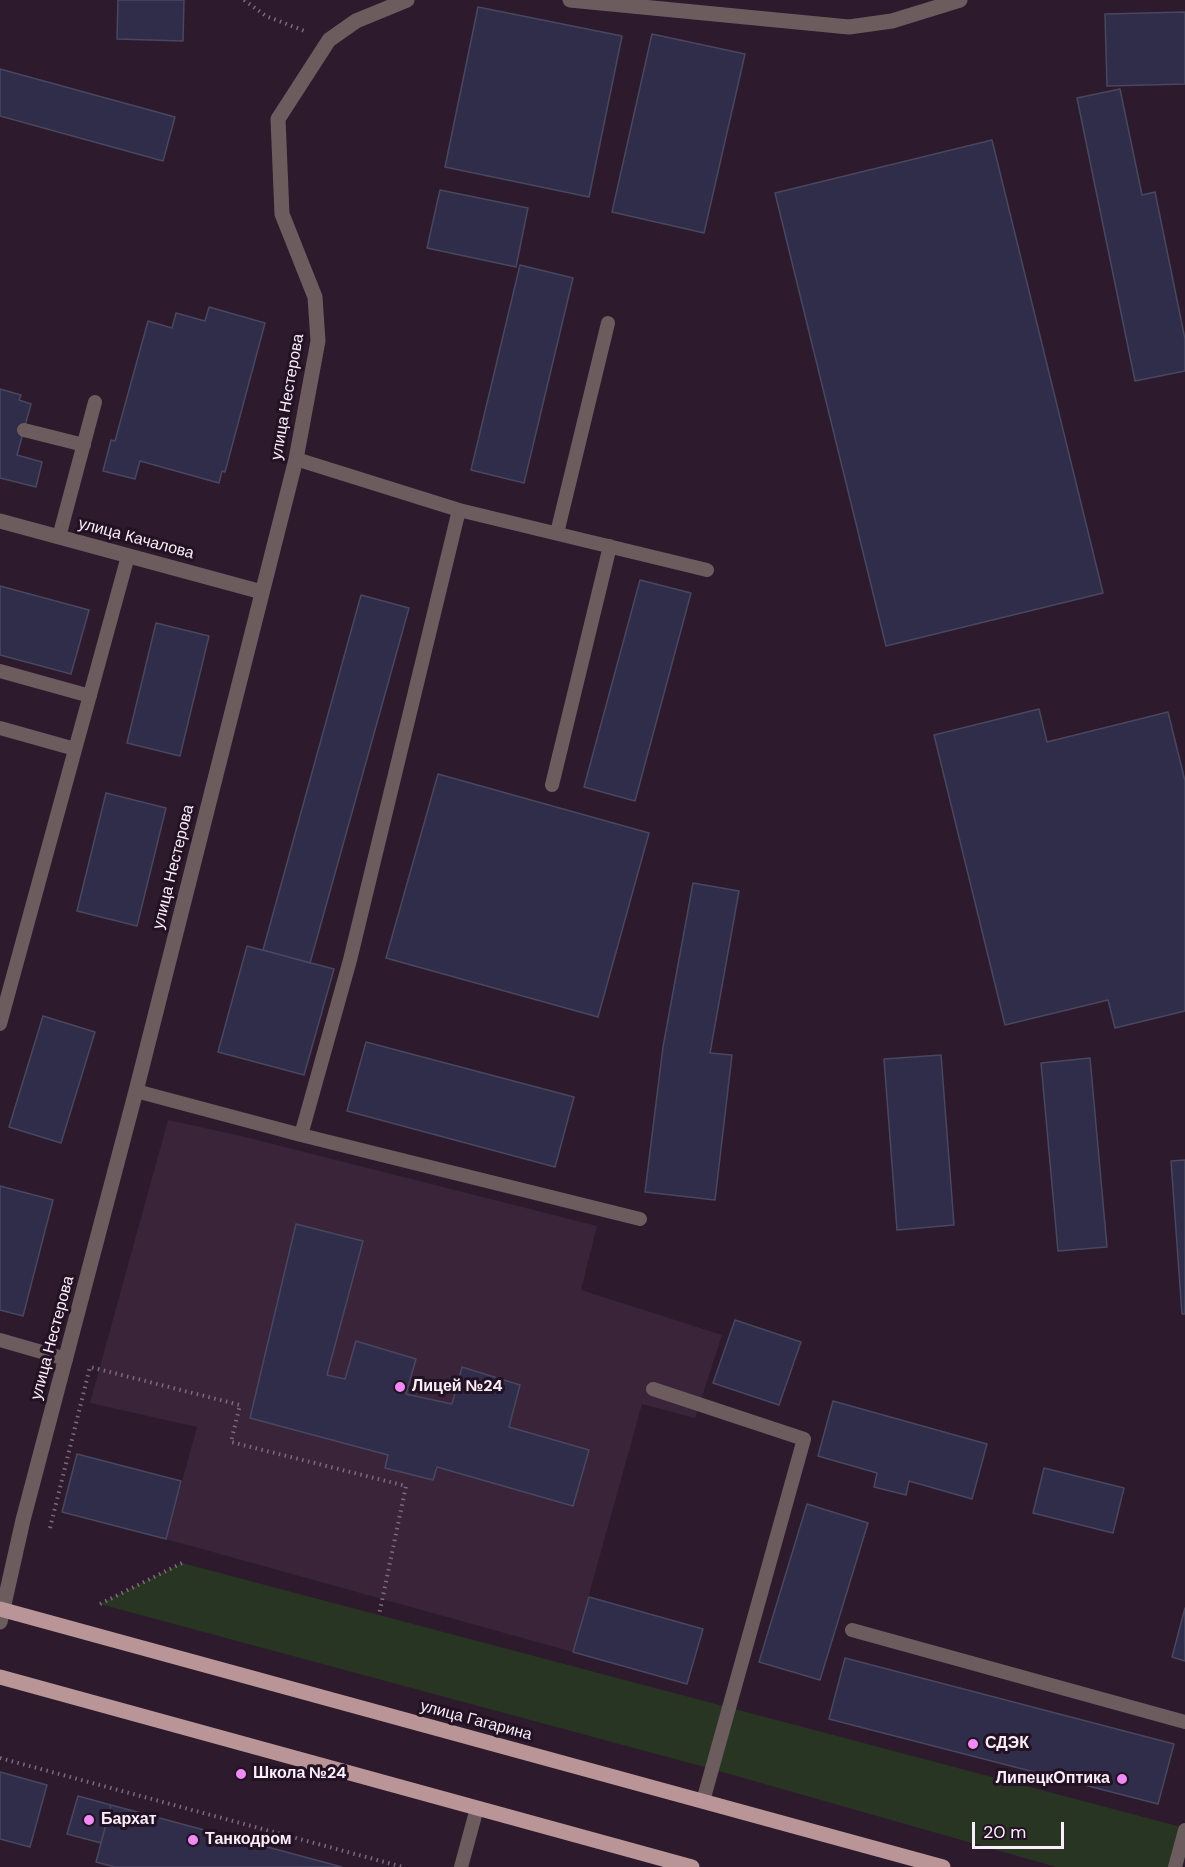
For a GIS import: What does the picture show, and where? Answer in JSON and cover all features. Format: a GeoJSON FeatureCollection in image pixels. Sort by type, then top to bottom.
{"type":"FeatureCollection","features":[{"type":"Feature","properties":{"kind":"main road","name":"улица Гагарина"},"geometry":{"type":"LineString","coordinates":[[1,1614],[943,1867]]}},
{"type":"Feature","properties":{"kind":"main road"},"geometry":{"type":"LineString","coordinates":[[0,1677],[692,1867]]}},
{"type":"Feature","properties":{"kind":"street"},"geometry":{"type":"LineString","coordinates":[[329,40],[356,21],[407,0]]}},
{"type":"Feature","properties":{"kind":"street"},"geometry":{"type":"LineString","coordinates":[[570,0],[849,27],[892,21],[960,0]]}},
{"type":"Feature","properties":{"kind":"street","name":"улица Нестерова"},"geometry":{"type":"LineString","coordinates":[[1,1614],[23,1520],[136,1091],[296,459],[318,341],[315,297],[282,214],[278,119],[329,40]]}},
{"type":"Feature","properties":{"kind":"street","name":"улица Качалова"},"geometry":{"type":"LineString","coordinates":[[0,521],[262,592]]}},
{"type":"Feature","properties":{"kind":"lane"},"geometry":{"type":"LineString","coordinates":[[556,533],[608,323]]}},
{"type":"Feature","properties":{"kind":"lane"},"geometry":{"type":"LineString","coordinates":[[59,537],[95,402]]}},
{"type":"Feature","properties":{"kind":"lane"},"geometry":{"type":"LineString","coordinates":[[24,429],[84,445]]}},
{"type":"Feature","properties":{"kind":"lane"},"geometry":{"type":"LineString","coordinates":[[296,459],[459,510],[707,570]]}},
{"type":"Feature","properties":{"kind":"lane"},"geometry":{"type":"LineString","coordinates":[[301,1135],[350,960],[459,510]]}},
{"type":"Feature","properties":{"kind":"lane"},"geometry":{"type":"LineString","coordinates":[[552,784],[610,546]]}},
{"type":"Feature","properties":{"kind":"lane"},"geometry":{"type":"LineString","coordinates":[[0,1024],[128,556]]}},
{"type":"Feature","properties":{"kind":"lane"},"geometry":{"type":"LineString","coordinates":[[0,671],[90,696]]}},
{"type":"Feature","properties":{"kind":"lane"},"geometry":{"type":"LineString","coordinates":[[0,728],[75,749]]}},
{"type":"Feature","properties":{"kind":"lane"},"geometry":{"type":"LineString","coordinates":[[136,1091],[301,1135],[640,1219]]}},
{"type":"Feature","properties":{"kind":"lane"},"geometry":{"type":"LineString","coordinates":[[0,1341],[66,1359]]}},
{"type":"Feature","properties":{"kind":"lane"},"geometry":{"type":"LineString","coordinates":[[653,1389],[804,1439],[703,1802]]}},
{"type":"Feature","properties":{"kind":"lane"},"geometry":{"type":"LineString","coordinates":[[852,1630],[1185,1722]]}},
{"type":"Feature","properties":{"kind":"lane"},"geometry":{"type":"LineString","coordinates":[[461,1867],[477,1808]]}},
{"type":"Feature","properties":{"kind":"lane"},"geometry":{"type":"LineString","coordinates":[[1175,1867],[1185,1830]]}},
{"type":"Feature","properties":{"kind":"path"},"geometry":{"type":"LineString","coordinates":[[244,0],[266,16],[329,40]]}},
{"type":"Feature","properties":{"kind":"path"},"geometry":{"type":"LineString","coordinates":[[50,1528],[90,1367],[240,1405],[231,1442],[406,1486],[379,1615]]}},
{"type":"Feature","properties":{"kind":"path"},"geometry":{"type":"LineString","coordinates":[[100,1604],[182,1563]]}},
{"type":"Feature","properties":{"kind":"path"},"geometry":{"type":"LineString","coordinates":[[0,1758],[403,1867]]}},
{"type":"Feature","properties":{"kind":"shaded area","name":"Лицей №24"},"geometry":{"type":"Polygon","coordinates":[[[168,1120],[241,1136],[597,1226],[581,1290],[722,1335],[695,1418],[642,1404],[573,1652],[166,1539],[197,1427],[90,1403],[168,1120]]]}},
{"type":"Feature","properties":{"kind":"green space"},"geometry":{"type":"Polygon","coordinates":[[[182,1563],[1185,1828],[1175,1867],[1056,1867],[712,1769],[100,1604],[182,1563]]]}},
{"type":"Feature","properties":{"kind":"building"},"geometry":{"type":"Polygon","coordinates":[[[118,0],[184,0],[183,41],[117,39],[118,0]]]}},
{"type":"Feature","properties":{"kind":"building"},"geometry":{"type":"Polygon","coordinates":[[[478,7],[622,36],[589,197],[445,167],[478,7]]]}},
{"type":"Feature","properties":{"kind":"building"},"geometry":{"type":"Polygon","coordinates":[[[1185,12],[1185,84],[1107,86],[1105,14],[1185,12]]]}},
{"type":"Feature","properties":{"kind":"building"},"geometry":{"type":"Polygon","coordinates":[[[652,34],[745,54],[704,233],[612,212],[652,34]]]}},
{"type":"Feature","properties":{"kind":"building"},"geometry":{"type":"Polygon","coordinates":[[[0,69],[175,117],[163,161],[0,116],[0,69]]]}},
{"type":"Feature","properties":{"kind":"building"},"geometry":{"type":"Polygon","coordinates":[[[1120,89],[1142,195],[1155,192],[1185,339],[1185,371],[1135,381],[1077,98],[1120,89]]]}},
{"type":"Feature","properties":{"kind":"building"},"geometry":{"type":"Polygon","coordinates":[[[992,140],[1103,593],[886,646],[775,193],[992,140]]]}},
{"type":"Feature","properties":{"kind":"building"},"geometry":{"type":"Polygon","coordinates":[[[440,190],[528,208],[516,267],[427,248],[440,190]]]}},
{"type":"Feature","properties":{"kind":"building"},"geometry":{"type":"Polygon","coordinates":[[[520,265],[573,278],[524,483],[471,470],[520,265]]]}},
{"type":"Feature","properties":{"kind":"building"},"geometry":{"type":"Polygon","coordinates":[[[209,307],[265,323],[225,472],[222,471],[219,483],[140,461],[135,479],[103,471],[111,440],[115,441],[148,321],[172,328],[176,313],[205,321],[209,307]]]}},
{"type":"Feature","properties":{"kind":"building"},"geometry":{"type":"Polygon","coordinates":[[[0,389],[21,395],[19,400],[31,404],[17,455],[42,462],[36,487],[0,478],[0,389]]]}},
{"type":"Feature","properties":{"kind":"building"},"geometry":{"type":"Polygon","coordinates":[[[640,580],[691,593],[635,801],[584,787],[640,580]]]}},
{"type":"Feature","properties":{"kind":"building"},"geometry":{"type":"Polygon","coordinates":[[[0,586],[89,610],[71,674],[0,655],[0,586]]]}},
{"type":"Feature","properties":{"kind":"building"},"geometry":{"type":"Polygon","coordinates":[[[361,595],[409,608],[310,963],[263,950],[361,595]]]}},
{"type":"Feature","properties":{"kind":"building"},"geometry":{"type":"Polygon","coordinates":[[[156,623],[209,636],[180,756],[127,743],[156,623]]]}},
{"type":"Feature","properties":{"kind":"building"},"geometry":{"type":"Polygon","coordinates":[[[1039,709],[1047,742],[1168,712],[1185,781],[1185,1011],[1115,1028],[1108,1000],[1005,1025],[934,735],[1039,709]]]}},
{"type":"Feature","properties":{"kind":"building"},"geometry":{"type":"Polygon","coordinates":[[[438,774],[649,833],[598,1017],[386,958],[438,774]]]}},
{"type":"Feature","properties":{"kind":"building"},"geometry":{"type":"Polygon","coordinates":[[[106,793],[166,808],[137,926],[77,911],[106,793]]]}},
{"type":"Feature","properties":{"kind":"building"},"geometry":{"type":"Polygon","coordinates":[[[693,883],[739,891],[710,1053],[732,1055],[715,1200],[645,1192],[663,1047],[693,883]]]}},
{"type":"Feature","properties":{"kind":"building"},"geometry":{"type":"Polygon","coordinates":[[[247,946],[334,969],[304,1075],[218,1052],[247,946]]]}},
{"type":"Feature","properties":{"kind":"building"},"geometry":{"type":"Polygon","coordinates":[[[43,1016],[95,1032],[61,1143],[9,1127],[43,1016]]]}},
{"type":"Feature","properties":{"kind":"building"},"geometry":{"type":"Polygon","coordinates":[[[366,1042],[574,1097],[555,1167],[347,1111],[366,1042]]]}},
{"type":"Feature","properties":{"kind":"building"},"geometry":{"type":"Polygon","coordinates":[[[941,1055],[954,1225],[897,1230],[884,1059],[941,1055]]]}},
{"type":"Feature","properties":{"kind":"building"},"geometry":{"type":"Polygon","coordinates":[[[1090,1058],[1107,1247],[1058,1251],[1041,1063],[1090,1058]]]}},
{"type":"Feature","properties":{"kind":"building"},"geometry":{"type":"Polygon","coordinates":[[[1185,1160],[1185,1314],[1182,1314],[1171,1161],[1185,1160]]]}},
{"type":"Feature","properties":{"kind":"building"},"geometry":{"type":"Polygon","coordinates":[[[0,1186],[53,1200],[23,1316],[0,1310],[0,1186]]]}},
{"type":"Feature","properties":{"kind":"building"},"geometry":{"type":"Polygon","coordinates":[[[296,1224],[363,1241],[327,1375],[345,1379],[356,1341],[416,1359],[406,1394],[452,1404],[462,1367],[520,1385],[509,1427],[589,1450],[573,1506],[437,1467],[433,1480],[385,1468],[388,1455],[250,1418],[296,1224]]]}},
{"type":"Feature","properties":{"kind":"building"},"geometry":{"type":"Polygon","coordinates":[[[735,1320],[801,1342],[779,1405],[713,1383],[735,1320]]]}},
{"type":"Feature","properties":{"kind":"building"},"geometry":{"type":"Polygon","coordinates":[[[833,1401],[987,1444],[972,1499],[909,1481],[906,1495],[874,1487],[877,1473],[818,1456],[833,1401]]]}},
{"type":"Feature","properties":{"kind":"building"},"geometry":{"type":"Polygon","coordinates":[[[77,1454],[181,1481],[166,1539],[62,1512],[77,1454]]]}},
{"type":"Feature","properties":{"kind":"building"},"geometry":{"type":"Polygon","coordinates":[[[1044,1468],[1124,1488],[1113,1533],[1033,1513],[1044,1468]]]}},
{"type":"Feature","properties":{"kind":"building"},"geometry":{"type":"Polygon","coordinates":[[[807,1504],[868,1523],[820,1680],[759,1662],[807,1504]]]}},
{"type":"Feature","properties":{"kind":"building"},"geometry":{"type":"Polygon","coordinates":[[[589,1597],[703,1629],[687,1684],[573,1652],[589,1597]]]}},
{"type":"Feature","properties":{"kind":"building"},"geometry":{"type":"Polygon","coordinates":[[[1185,1608],[1185,1661],[1172,1657],[1185,1608]]]}},
{"type":"Feature","properties":{"kind":"building"},"geometry":{"type":"Polygon","coordinates":[[[845,1658],[1174,1744],[1158,1804],[829,1719],[845,1658]]]}},
{"type":"Feature","properties":{"kind":"building"},"geometry":{"type":"Polygon","coordinates":[[[0,1772],[47,1785],[30,1847],[0,1839],[0,1772]]]}},
{"type":"Feature","properties":{"kind":"building"},"geometry":{"type":"Polygon","coordinates":[[[78,1796],[111,1805],[101,1843],[67,1834],[78,1796]]]}},
{"type":"Feature","properties":{"kind":"building"},"geometry":{"type":"Polygon","coordinates":[[[111,1805],[342,1867],[115,1867],[96,1862],[111,1805]]]}},
{"type":"Feature","properties":{"kind":"place","name":"Лицей №24"},"geometry":{"type":"Point","coordinates":[400,1387]}},
{"type":"Feature","properties":{"kind":"place","name":"СДЭК"},"geometry":{"type":"Point","coordinates":[973,1744]}},
{"type":"Feature","properties":{"kind":"place","name":"Школа №24"},"geometry":{"type":"Point","coordinates":[241,1774]}},
{"type":"Feature","properties":{"kind":"place","name":"ЛипецкОптика"},"geometry":{"type":"Point","coordinates":[1122,1779]}},
{"type":"Feature","properties":{"kind":"place","name":"Бархат"},"geometry":{"type":"Point","coordinates":[89,1820]}},
{"type":"Feature","properties":{"kind":"place","name":"Танкодром"},"geometry":{"type":"Point","coordinates":[193,1840]}}]}
